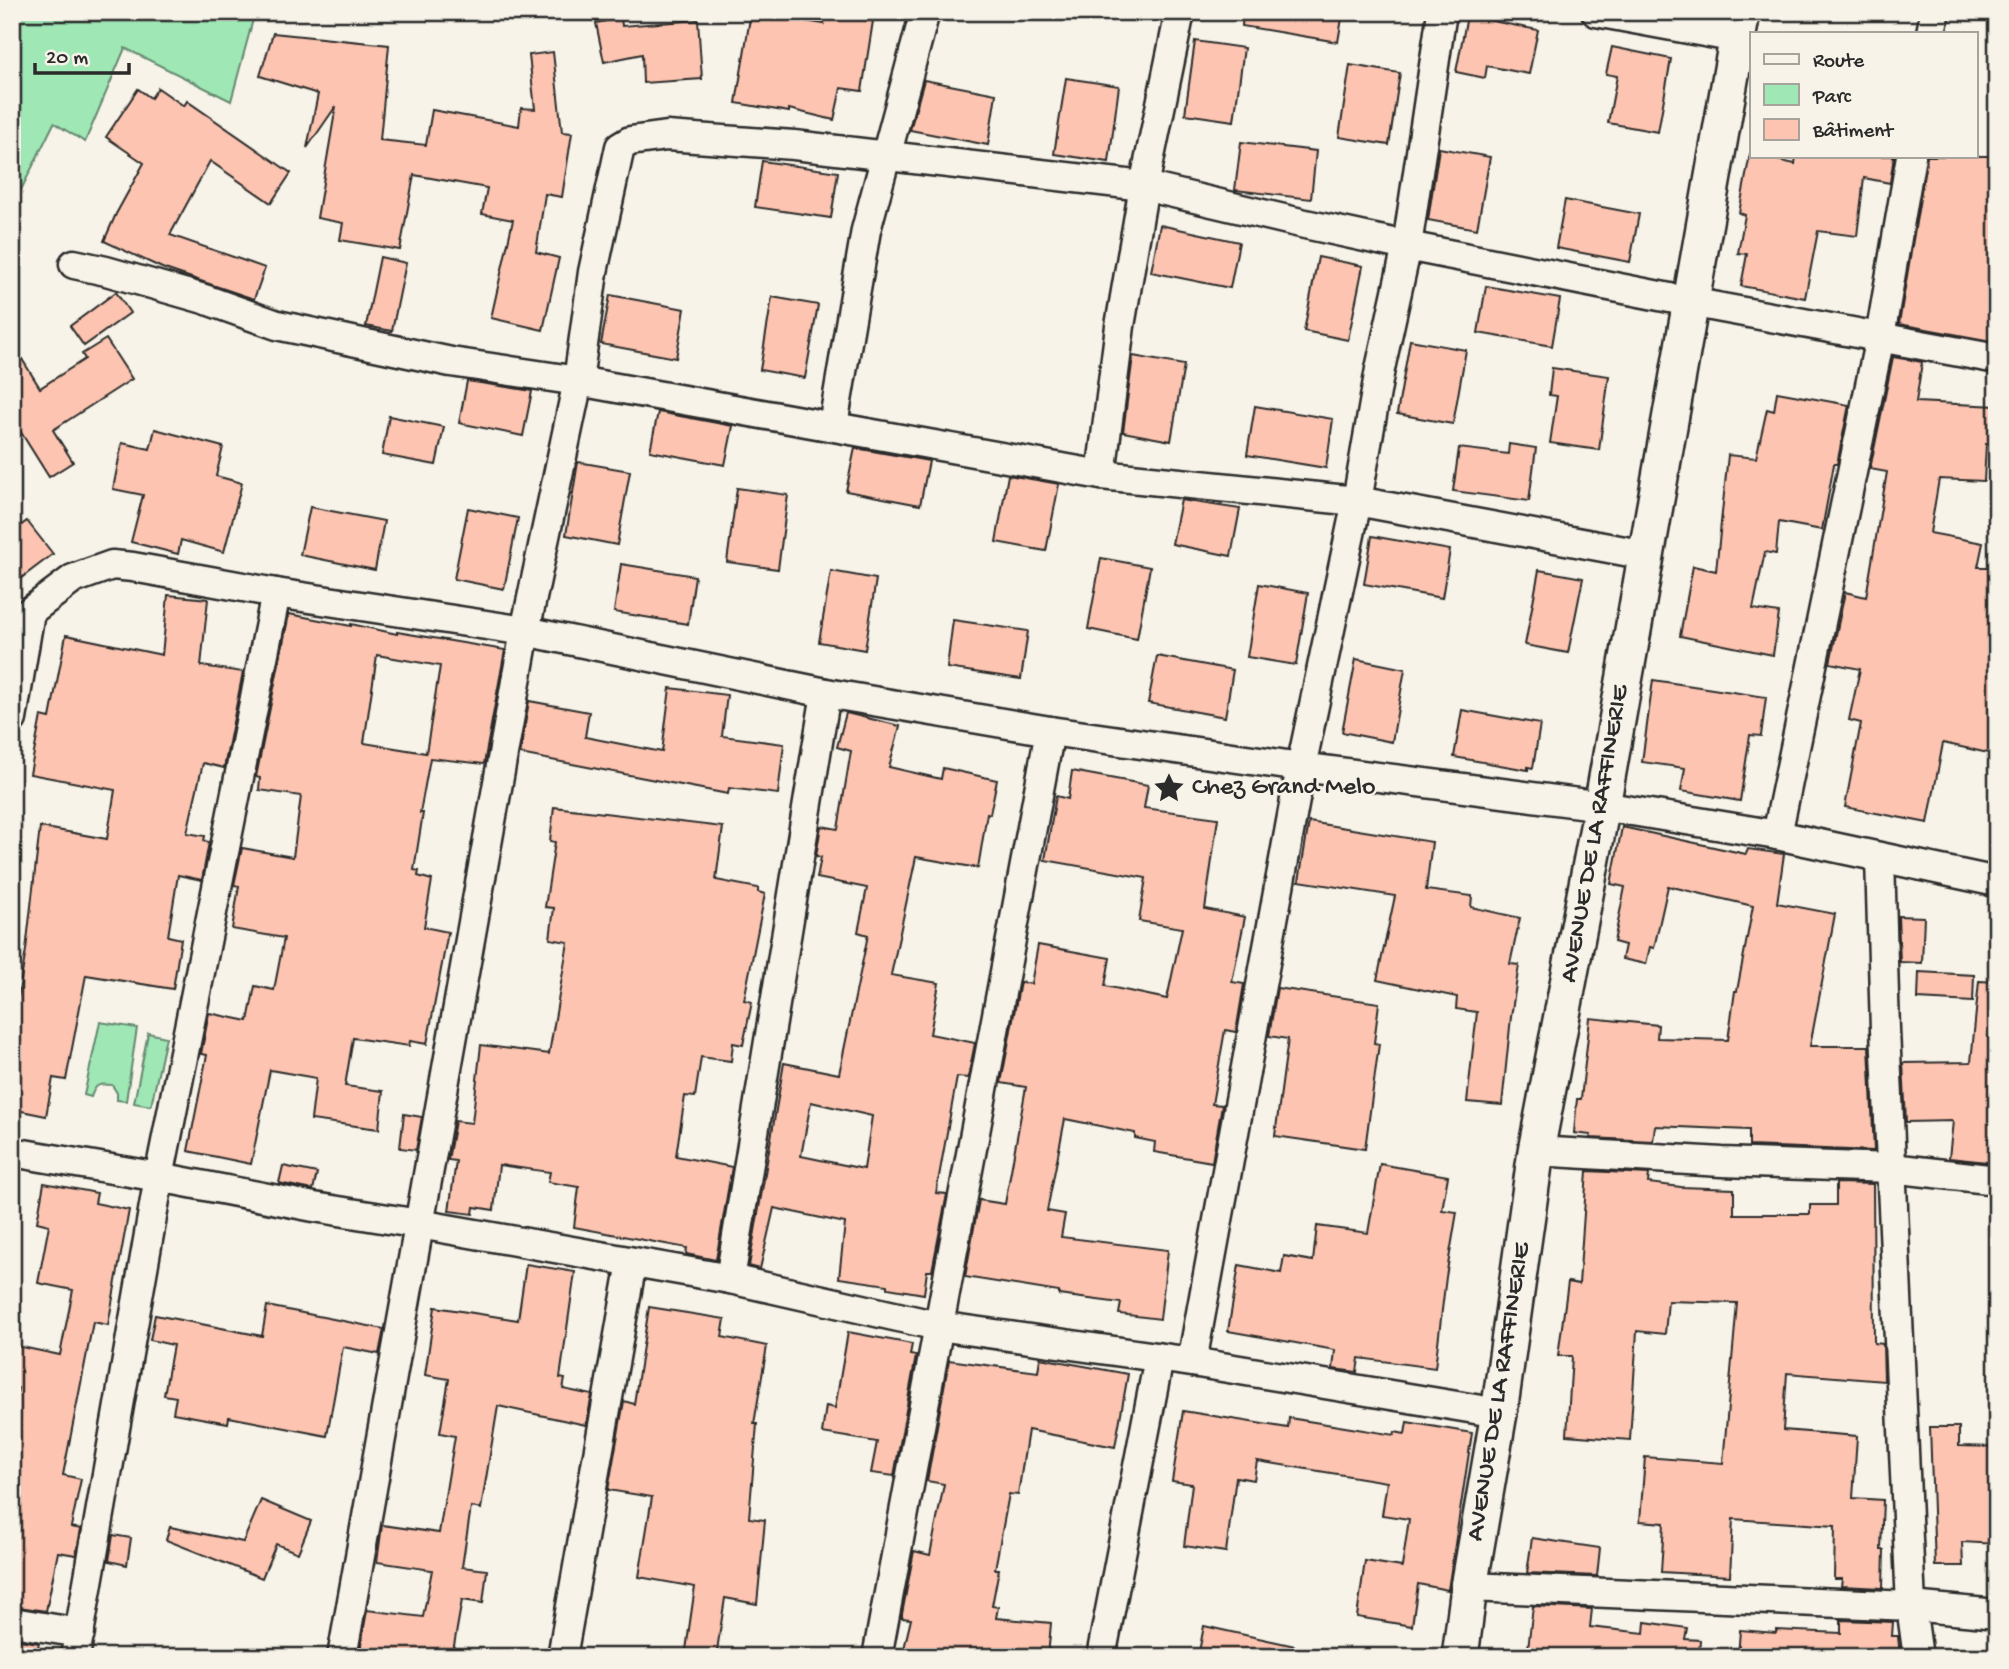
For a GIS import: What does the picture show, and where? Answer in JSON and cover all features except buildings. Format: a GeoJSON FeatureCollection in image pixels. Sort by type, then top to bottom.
{"type":"FeatureCollection","features":[{"type":"Feature","properties":{"kind":"street"},"geometry":{"type":"LineString","coordinates":[[833,425],[866,230],[925,12]]}},
{"type":"Feature","properties":{"kind":"street"},"geometry":{"type":"LineString","coordinates":[[1101,475],[1119,326],[1144,186],[1180,12]]}},
{"type":"Feature","properties":{"kind":"street"},"geometry":{"type":"LineString","coordinates":[[1192,1362],[1301,766],[1357,501],[1380,369],[1408,246],[1442,12]]}},
{"type":"Feature","properties":{"kind":"street"},"geometry":{"type":"LineString","coordinates":[[1596,12],[1740,25]]}},
{"type":"Feature","properties":{"kind":"street"},"geometry":{"type":"LineString","coordinates":[[1931,32],[1935,12]]}},
{"type":"Feature","properties":{"kind":"street","name":"AVENUE DE LA RAFFINERIE"},"geometry":{"type":"LineString","coordinates":[[1460,1657],[1469,1587],[1499,1413],[1536,1151],[1602,806],[1740,25]]}},
{"type":"Feature","properties":{"kind":"street"},"geometry":{"type":"LineString","coordinates":[[342,1657],[525,631],[578,381],[593,272],[620,147],[630,141],[667,136],[794,145],[1144,186],[1305,225],[1408,246],[1997,359]]}},
{"type":"Feature","properties":{"kind":"street"},"geometry":{"type":"LineString","coordinates":[[1777,835],[1880,337],[1911,158]]}},
{"type":"Feature","properties":{"kind":"street"},"geometry":{"type":"LineString","coordinates":[[74,264],[204,299],[277,325],[450,362],[833,425],[1101,475],[1357,501],[1646,555]]}},
{"type":"Feature","properties":{"kind":"street"},"geometry":{"type":"LineString","coordinates":[[12,719],[21,618],[74,579],[112,565],[525,631],[826,693],[1050,731],[1602,806],[1777,835],[1997,882]]}},
{"type":"Feature","properties":{"kind":"street"},"geometry":{"type":"LineString","coordinates":[[12,1622],[78,1645],[159,1177],[276,593]]}},
{"type":"Feature","properties":{"kind":"street"},"geometry":{"type":"LineString","coordinates":[[730,1279],[826,693]]}},
{"type":"Feature","properties":{"kind":"street"},"geometry":{"type":"LineString","coordinates":[[877,1657],[1050,731]]}},
{"type":"Feature","properties":{"kind":"street"},"geometry":{"type":"LineString","coordinates":[[1880,858],[1911,1606],[1918,1657]]}},
{"type":"Feature","properties":{"kind":"street"},"geometry":{"type":"LineString","coordinates":[[1536,1151],[1891,1168],[1997,1180]]}},
{"type":"Feature","properties":{"kind":"street"},"geometry":{"type":"LineString","coordinates":[[12,1152],[730,1279],[938,1326],[1192,1362],[1499,1413]]}},
{"type":"Feature","properties":{"kind":"street"},"geometry":{"type":"LineString","coordinates":[[562,1657],[632,1262]]}},
{"type":"Feature","properties":{"kind":"street"},"geometry":{"type":"LineString","coordinates":[[1101,1657],[1159,1358]]}},
{"type":"Feature","properties":{"kind":"street"},"geometry":{"type":"LineString","coordinates":[[1469,1587],[1911,1606],[1997,1614]]}},
{"type":"Feature","properties":{"kind":"green space"},"geometry":{"type":"Polygon","coordinates":[[[12,12],[255,12],[231,101],[125,48],[85,142],[54,123],[18,196],[12,190],[12,12]]]}},
{"type":"Feature","properties":{"kind":"green space"},"geometry":{"type":"Polygon","coordinates":[[[100,1022],[137,1028],[126,1101],[117,1100],[117,1093],[112,1085],[98,1086],[91,1097],[84,1095],[100,1022]]]}},
{"type":"Feature","properties":{"kind":"green space"},"geometry":{"type":"Polygon","coordinates":[[[148,1033],[166,1037],[151,1106],[134,1103],[148,1033]]]}},
{"type":"Feature","properties":{"kind":"place","name":"Chez Grand Melo"},"geometry":{"type":"Point","coordinates":[1169,788]}}]}
